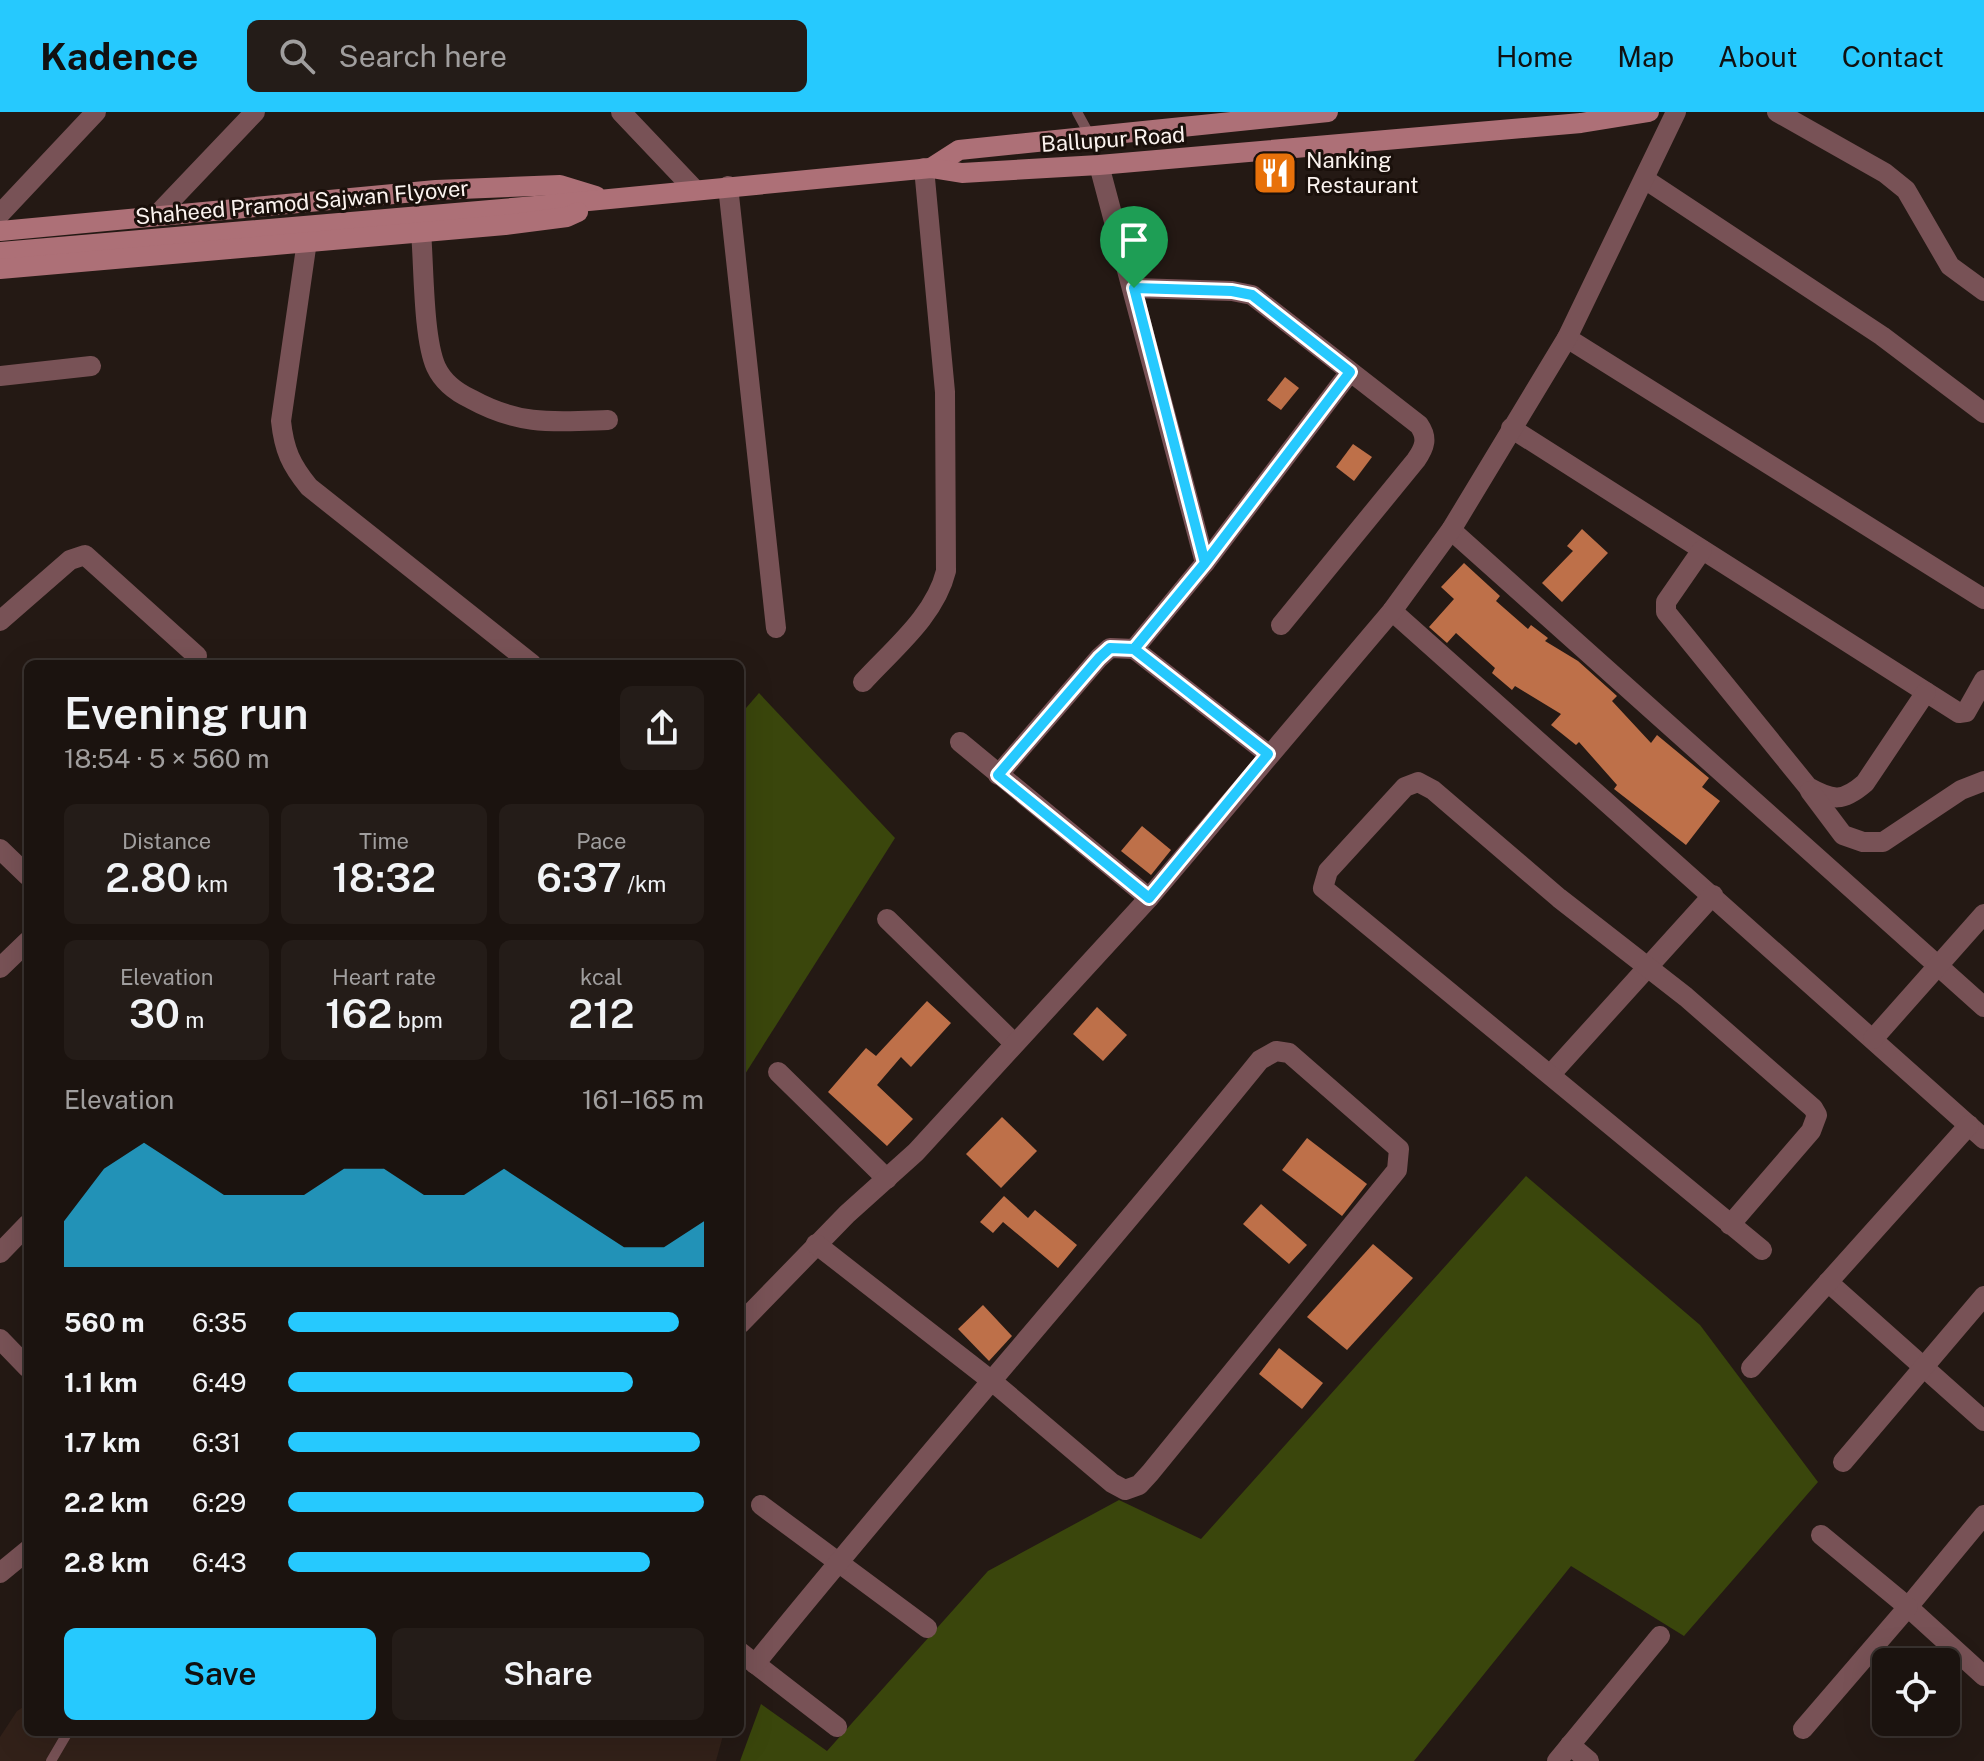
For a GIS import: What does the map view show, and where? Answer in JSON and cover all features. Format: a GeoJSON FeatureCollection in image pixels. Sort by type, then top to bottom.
{"type":"FeatureCollection","features":[{"type":"Feature","properties":{"kind":"main road","name":"Ballupur Road"},"geometry":{"type":"LineString","coordinates":[[927,168],[959,150],[1089,134],[1328,112]]}},
{"type":"Feature","properties":{"kind":"main road","name":"Ballupur Road"},"geometry":{"type":"LineString","coordinates":[[927,168],[962,173],[1099,165],[1649,112]]}},
{"type":"Feature","properties":{"kind":"main road"},"geometry":{"type":"LineString","coordinates":[[0,269],[567,217],[608,199],[927,168]]}},
{"type":"Feature","properties":{"kind":"main road"},"geometry":{"type":"LineString","coordinates":[[0,231],[436,190],[560,185],[608,199]]}},
{"type":"Feature","properties":{"kind":"main road","name":"Shaheed Pramod Sajwan Flyover"},"geometry":{"type":"LineString","coordinates":[[0,252],[608,199]]}},
{"type":"Feature","properties":{"kind":"street"},"geometry":{"type":"LineString","coordinates":[[0,214],[96,112]]}},
{"type":"Feature","properties":{"kind":"street"},"geometry":{"type":"LineString","coordinates":[[156,216],[255,112]]}},
{"type":"Feature","properties":{"kind":"street"},"geometry":{"type":"LineString","coordinates":[[621,112],[695,190]]}},
{"type":"Feature","properties":{"kind":"street"},"geometry":{"type":"LineString","coordinates":[[744,1320],[816,1244],[887,1179],[1149,898],[1392,611],[1451,530],[1567,338],[1646,180],[1676,112]]}},
{"type":"Feature","properties":{"kind":"street"},"geometry":{"type":"LineString","coordinates":[[1777,112],[1885,173],[1906,190],[1950,266],[1984,291]]}},
{"type":"Feature","properties":{"kind":"street"},"geometry":{"type":"LineString","coordinates":[[1099,165],[1205,563]]}},
{"type":"Feature","properties":{"kind":"street"},"geometry":{"type":"LineString","coordinates":[[863,682],[929,610],[941,592],[946,571],[945,392],[927,168]]}},
{"type":"Feature","properties":{"kind":"street"},"geometry":{"type":"LineString","coordinates":[[1646,180],[1882,336],[1984,413]]}},
{"type":"Feature","properties":{"kind":"street"},"geometry":{"type":"LineString","coordinates":[[728,186],[776,628]]}},
{"type":"Feature","properties":{"kind":"street"},"geometry":{"type":"LineString","coordinates":[[421,232],[432,354],[444,380],[458,392],[493,411],[518,420],[540,423],[608,420]]}},
{"type":"Feature","properties":{"kind":"street"},"geometry":{"type":"LineString","coordinates":[[307,241],[281,421],[283,445],[290,465],[309,487],[527,660]]}},
{"type":"Feature","properties":{"kind":"street"},"geometry":{"type":"LineString","coordinates":[[1134,288],[1232,291],[1252,295],[1419,425],[1426,442],[1416,460],[1281,625]]}},
{"type":"Feature","properties":{"kind":"street"},"geometry":{"type":"LineString","coordinates":[[1567,338],[1984,599]]}},
{"type":"Feature","properties":{"kind":"street"},"geometry":{"type":"LineString","coordinates":[[0,376],[91,366]]}},
{"type":"Feature","properties":{"kind":"street"},"geometry":{"type":"LineString","coordinates":[[1134,649],[1205,563],[1350,372]]}},
{"type":"Feature","properties":{"kind":"street"},"geometry":{"type":"LineString","coordinates":[[1511,428],[1962,714],[1984,680]]}},
{"type":"Feature","properties":{"kind":"street"},"geometry":{"type":"LineString","coordinates":[[1451,530],[1984,1007]]}},
{"type":"Feature","properties":{"kind":"street"},"geometry":{"type":"LineString","coordinates":[[1702,550],[1666,602],[1666,612],[1808,787],[1843,835],[1863,842],[1883,842],[1961,790],[1984,781]]}},
{"type":"Feature","properties":{"kind":"street"},"geometry":{"type":"LineString","coordinates":[[0,621],[70,560],[85,555],[197,656]]}},
{"type":"Feature","properties":{"kind":"street"},"geometry":{"type":"LineString","coordinates":[[1392,611],[1976,1132],[1828,1282],[1751,1368]]}},
{"type":"Feature","properties":{"kind":"street"},"geometry":{"type":"LineString","coordinates":[[998,775],[1110,648],[1134,649],[1268,754]]}},
{"type":"Feature","properties":{"kind":"street"},"geometry":{"type":"LineString","coordinates":[[1808,787],[1830,799],[1841,800],[1852,794],[1865,783],[1926,692]]}},
{"type":"Feature","properties":{"kind":"street"},"geometry":{"type":"LineString","coordinates":[[960,742],[1149,898]]}},
{"type":"Feature","properties":{"kind":"street"},"geometry":{"type":"LineString","coordinates":[[1730,1225],[1811,1131],[1817,1115],[1756,1056],[1649,967],[1559,898],[1426,785],[1418,782],[1405,787],[1328,871],[1323,888],[1551,1074],[1730,1225],[1762,1250]]}},
{"type":"Feature","properties":{"kind":"street"},"geometry":{"type":"LineString","coordinates":[[0,849],[24,872]]}},
{"type":"Feature","properties":{"kind":"street"},"geometry":{"type":"LineString","coordinates":[[1551,1074],[1713,895]]}},
{"type":"Feature","properties":{"kind":"street"},"geometry":{"type":"LineString","coordinates":[[1873,1039],[1984,914]]}},
{"type":"Feature","properties":{"kind":"street"},"geometry":{"type":"LineString","coordinates":[[887,919],[1014,1043]]}},
{"type":"Feature","properties":{"kind":"street"},"geometry":{"type":"LineString","coordinates":[[0,968],[24,945]]}},
{"type":"Feature","properties":{"kind":"street"},"geometry":{"type":"LineString","coordinates":[[816,1244],[993,1382],[1112,1483],[1125,1490],[1139,1485],[1397,1170],[1399,1149],[1289,1053],[1276,1051],[1267,1054],[993,1382],[836,1563],[747,1658],[837,1727]]}},
{"type":"Feature","properties":{"kind":"street"},"geometry":{"type":"LineString","coordinates":[[778,1072],[887,1179]]}},
{"type":"Feature","properties":{"kind":"street"},"geometry":{"type":"LineString","coordinates":[[0,1253],[24,1228]]}},
{"type":"Feature","properties":{"kind":"street"},"geometry":{"type":"LineString","coordinates":[[1828,1282],[1984,1421]]}},
{"type":"Feature","properties":{"kind":"street"},"geometry":{"type":"LineString","coordinates":[[1843,1462],[1984,1296]]}},
{"type":"Feature","properties":{"kind":"street"},"geometry":{"type":"LineString","coordinates":[[0,1339],[24,1364]]}},
{"type":"Feature","properties":{"kind":"street"},"geometry":{"type":"LineString","coordinates":[[761,1505],[927,1628]]}},
{"type":"Feature","properties":{"kind":"street"},"geometry":{"type":"LineString","coordinates":[[1803,1729],[1984,1515]]}},
{"type":"Feature","properties":{"kind":"street"},"geometry":{"type":"LineString","coordinates":[[1821,1535],[1908,1607],[1984,1676]]}},
{"type":"Feature","properties":{"kind":"street"},"geometry":{"type":"LineString","coordinates":[[0,1573],[24,1553]]}},
{"type":"Feature","properties":{"kind":"street"},"geometry":{"type":"LineString","coordinates":[[1557,1761],[1660,1636]]}},
{"type":"Feature","properties":{"kind":"street"},"geometry":{"type":"LineString","coordinates":[[1570,1745],[1589,1761]]}},
{"type":"Feature","properties":{"kind":"lane"},"geometry":{"type":"LineString","coordinates":[[1077,112],[1089,134]]}},
{"type":"Feature","properties":{"kind":"lane"},"geometry":{"type":"LineString","coordinates":[[51,1761],[66,1736]]}},
{"type":"Feature","properties":{"kind":"shaded area"},"geometry":{"type":"Polygon","coordinates":[[[24,1707],[24,1736],[723,1736],[716,1761],[0,1761],[0,1737],[17,1711],[24,1707]]]}},
{"type":"Feature","properties":{"kind":"green space"},"geometry":{"type":"Polygon","coordinates":[[[759,693],[895,838],[744,1076],[744,710],[759,693]]]}},
{"type":"Feature","properties":{"kind":"green space"},"geometry":{"type":"Polygon","coordinates":[[[1526,1176],[1700,1325],[1818,1482],[1684,1636],[1571,1566],[1414,1761],[740,1761],[761,1704],[827,1751],[988,1571],[1119,1500],[1201,1539],[1526,1176]]]}},
{"type":"Feature","properties":{"kind":"building"},"geometry":{"type":"Polygon","coordinates":[[[1285,377],[1299,388],[1281,410],[1267,400],[1285,377]]]}},
{"type":"Feature","properties":{"kind":"building"},"geometry":{"type":"Polygon","coordinates":[[[1353,444],[1372,457],[1354,481],[1336,467],[1353,444]]]}},
{"type":"Feature","properties":{"kind":"building"},"geometry":{"type":"Polygon","coordinates":[[[1582,529],[1608,553],[1562,602],[1542,583],[1573,551],[1567,546],[1582,529]]]}},
{"type":"Feature","properties":{"kind":"building"},"geometry":{"type":"Polygon","coordinates":[[[1464,563],[1500,596],[1496,601],[1528,629],[1531,625],[1548,638],[1545,641],[1578,661],[1617,696],[1612,701],[1651,743],[1657,735],[1709,778],[1702,787],[1720,801],[1686,845],[1614,789],[1617,785],[1579,742],[1576,745],[1551,725],[1561,714],[1515,686],[1512,690],[1492,673],[1495,668],[1456,633],[1447,643],[1429,627],[1454,599],[1441,587],[1464,563]]]}},
{"type":"Feature","properties":{"kind":"building"},"geometry":{"type":"Polygon","coordinates":[[[1142,826],[1171,850],[1151,875],[1121,851],[1142,826]]]}},
{"type":"Feature","properties":{"kind":"building"},"geometry":{"type":"Polygon","coordinates":[[[927,1001],[951,1023],[911,1067],[901,1057],[877,1085],[913,1119],[887,1146],[828,1092],[866,1048],[876,1056],[927,1001]]]}},
{"type":"Feature","properties":{"kind":"building"},"geometry":{"type":"Polygon","coordinates":[[[1097,1007],[1127,1035],[1103,1061],[1073,1034],[1097,1007]]]}},
{"type":"Feature","properties":{"kind":"building"},"geometry":{"type":"Polygon","coordinates":[[[1002,1117],[1037,1151],[1001,1188],[966,1154],[1002,1117]]]}},
{"type":"Feature","properties":{"kind":"building"},"geometry":{"type":"Polygon","coordinates":[[[1307,1138],[1367,1184],[1342,1216],[1282,1170],[1307,1138]]]}},
{"type":"Feature","properties":{"kind":"building"},"geometry":{"type":"Polygon","coordinates":[[[1004,1196],[1028,1218],[1035,1210],[1077,1245],[1058,1268],[1003,1222],[993,1233],[980,1222],[1004,1196]]]}},
{"type":"Feature","properties":{"kind":"building"},"geometry":{"type":"Polygon","coordinates":[[[1261,1204],[1307,1245],[1289,1264],[1243,1224],[1261,1204]]]}},
{"type":"Feature","properties":{"kind":"building"},"geometry":{"type":"Polygon","coordinates":[[[1373,1244],[1413,1278],[1347,1350],[1307,1317],[1373,1244]]]}},
{"type":"Feature","properties":{"kind":"building"},"geometry":{"type":"Polygon","coordinates":[[[983,1305],[1012,1336],[989,1361],[958,1329],[983,1305]]]}},
{"type":"Feature","properties":{"kind":"building"},"geometry":{"type":"Polygon","coordinates":[[[1279,1348],[1323,1383],[1302,1409],[1259,1374],[1279,1348]]]}},
{"type":"Feature","properties":{"kind":"place","name":"Nanking Restaurant"},"geometry":{"type":"Point","coordinates":[1275,173]}},
{"type":"Feature","properties":{"kind":"route"},"geometry":{"type":"LineString","coordinates":[[1134,288],[1205,563],[1134,649],[1268,754],[1149,898],[998,775],[1099,658],[1110,648],[1134,649],[1205,563],[1350,372],[1289,321],[1252,295],[1232,291],[1134,288]]}}]}
